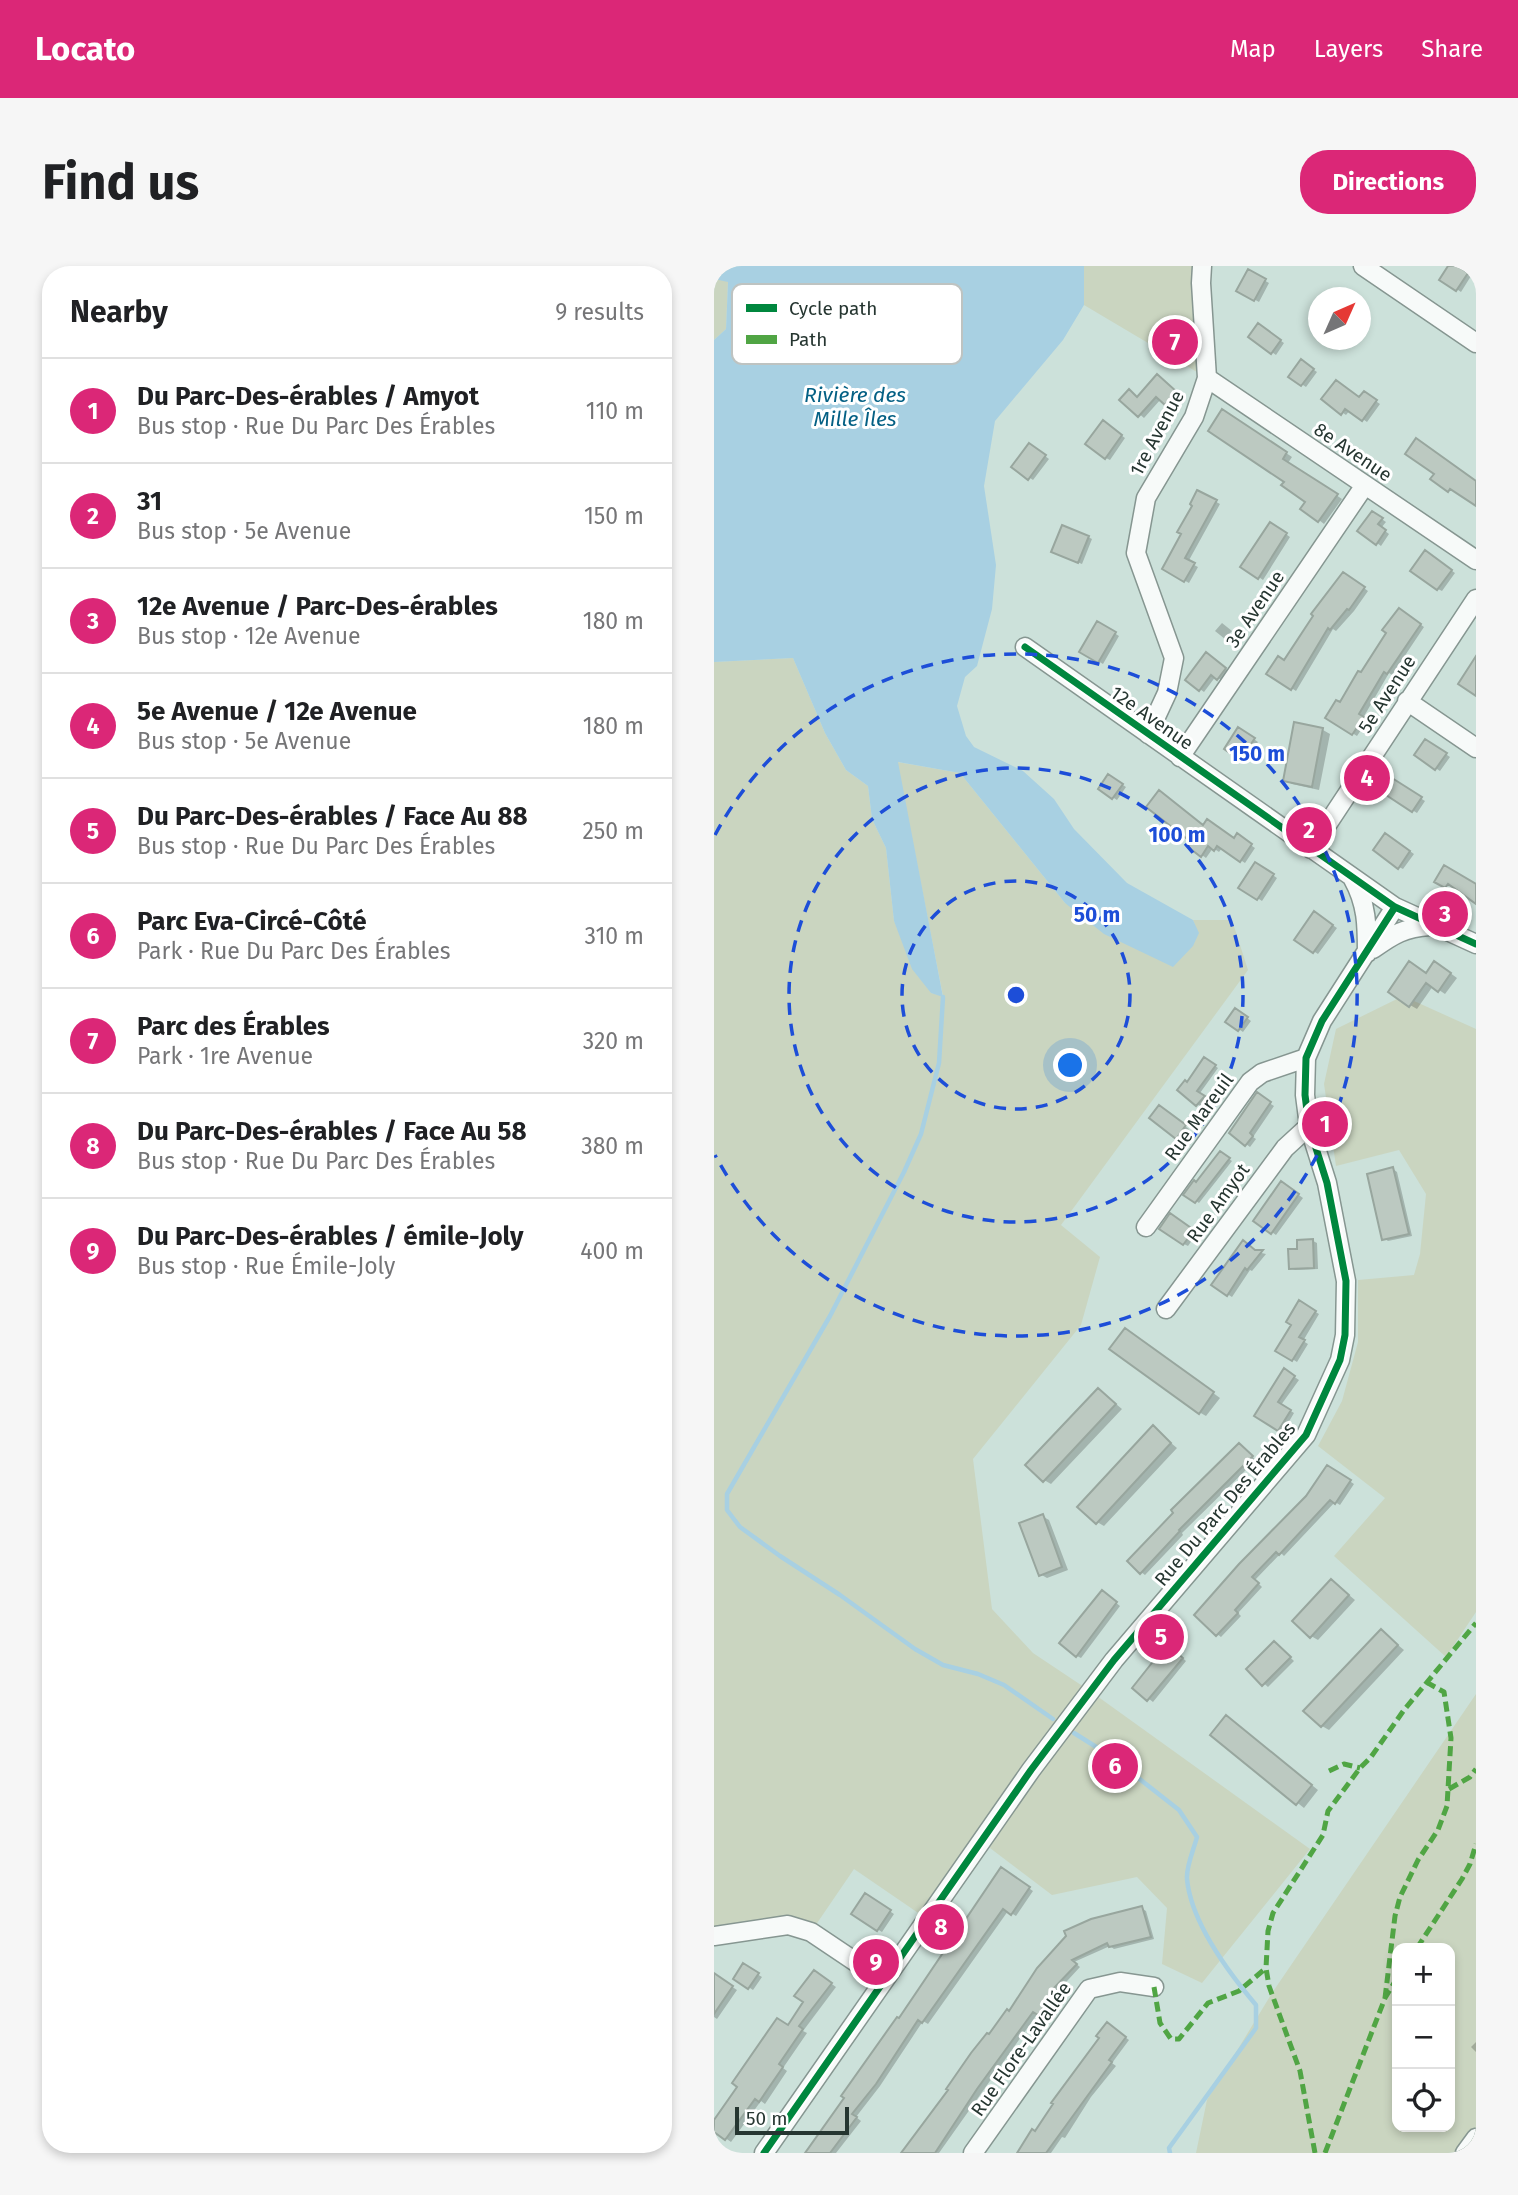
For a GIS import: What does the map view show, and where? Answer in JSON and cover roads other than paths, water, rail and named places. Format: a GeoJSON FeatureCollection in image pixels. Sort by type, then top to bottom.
{"type":"FeatureCollection","features":[{"type":"Feature","properties":{"kind":"street","name":"1re Avenue"},"geometry":{"type":"LineString","coordinates":[[1148,734],[1167,693],[1174,658],[1136,553],[1146,498],[1194,416],[1207,378],[1202,266]]}},
{"type":"Feature","properties":{"kind":"street"},"geometry":{"type":"LineString","coordinates":[[1363,266],[1476,343]]}},
{"type":"Feature","properties":{"kind":"street","name":"8e Avenue"},"geometry":{"type":"LineString","coordinates":[[1207,378],[1476,560]]}},
{"type":"Feature","properties":{"kind":"street","name":"3e Avenue"},"geometry":{"type":"LineString","coordinates":[[1180,757],[1365,485]]}},
{"type":"Feature","properties":{"kind":"street","name":"5e Avenue"},"geometry":{"type":"LineString","coordinates":[[1311,849],[1476,599]]}},
{"type":"Feature","properties":{"kind":"street","name":"12e Avenue"},"geometry":{"type":"LineString","coordinates":[[1025,647],[1395,907],[1476,944]]}},
{"type":"Feature","properties":{"kind":"street"},"geometry":{"type":"LineString","coordinates":[[1407,701],[1476,748]]}},
{"type":"Feature","properties":{"kind":"street"},"geometry":{"type":"LineString","coordinates":[[1353,877],[1367,914],[1367,953]]}},
{"type":"Feature","properties":{"kind":"street","name":"Rue Du Parc Des Érables"},"geometry":{"type":"LineString","coordinates":[[764,2153],[1031,1770],[1114,1660],[1306,1436],[1340,1360],[1345,1335],[1346,1281],[1327,1183],[1309,1126],[1305,1095],[1306,1058],[1322,1021],[1395,907]]}},
{"type":"Feature","properties":{"kind":"street"},"geometry":{"type":"LineString","coordinates":[[1367,953],[1393,935],[1409,928],[1433,926]]}},
{"type":"Feature","properties":{"kind":"street","name":"Rue Mareuil"},"geometry":{"type":"LineString","coordinates":[[1146,1227],[1250,1082],[1262,1073],[1306,1058]]}},
{"type":"Feature","properties":{"kind":"street","name":"Rue Amyot"},"geometry":{"type":"LineString","coordinates":[[1166,1309],[1285,1147],[1309,1126]]}},
{"type":"Feature","properties":{"kind":"street"},"geometry":{"type":"LineString","coordinates":[[714,1937],[788,1924],[811,1932],[884,1981]]}},
{"type":"Feature","properties":{"kind":"street","name":"Rue Flore-Lavallée"},"geometry":{"type":"LineString","coordinates":[[972,2153],[1089,1989],[1120,1982],[1154,1987]]}},
{"type":"Feature","properties":{"kind":"street"},"geometry":{"type":"LineString","coordinates":[[1465,2153],[1476,2138]]}},
{"type":"Feature","properties":{"kind":"water","name":"Rivière des Mille Îles"},"geometry":{"type":"Polygon","coordinates":[[[714,266],[1084,266],[1084,305],[1063,340],[995,421],[984,486],[996,565],[992,609],[977,666],[965,677],[957,706],[966,736],[974,747],[1023,771],[1054,799],[1074,829],[1127,883],[1193,920],[1199,933],[1193,946],[1173,967],[1104,934],[1065,903],[960,773],[898,762],[943,997],[931,993],[912,969],[894,921],[886,848],[872,819],[868,786],[846,770],[825,733],[793,658],[714,662],[714,340],[726,329],[728,282],[714,279],[714,266]]]}},
{"type":"Feature","properties":{"kind":"waterway"},"geometry":{"type":"LineString","coordinates":[[943,997],[939,1063],[921,1134],[830,1316],[727,1494],[727,1510],[740,1527],[915,1649],[943,1665],[978,1674],[1004,1685],[1053,1719]]}},
{"type":"Feature","properties":{"kind":"waterway"},"geometry":{"type":"LineString","coordinates":[[1074,1733],[1109,1755],[1179,1810],[1197,1837],[1187,1874],[1196,1912],[1223,1962],[1256,2005],[1256,2028],[1169,2148],[1170,2153]]}},
{"type":"Feature","properties":{"kind":"place","name":"Parc des Érables"},"geometry":{"type":"Point","coordinates":[1175,342]}},
{"type":"Feature","properties":{"kind":"place","name":"5e Avenue / 12e Avenue"},"geometry":{"type":"Point","coordinates":[1367,778]}},
{"type":"Feature","properties":{"kind":"place","name":"31"},"geometry":{"type":"Point","coordinates":[1309,830]}},
{"type":"Feature","properties":{"kind":"place","name":"12e Avenue / Parc-Des-érables"},"geometry":{"type":"Point","coordinates":[1445,914]}},
{"type":"Feature","properties":{"kind":"place","name":"Du Parc-Des-érables / Amyot"},"geometry":{"type":"Point","coordinates":[1325,1124]}},
{"type":"Feature","properties":{"kind":"place","name":"Du Parc-Des-érables / Face Au 88"},"geometry":{"type":"Point","coordinates":[1161,1637]}},
{"type":"Feature","properties":{"kind":"place","name":"Parc Eva-Circé-Côté"},"geometry":{"type":"Point","coordinates":[1115,1766]}},
{"type":"Feature","properties":{"kind":"place","name":"Du Parc-Des-érables / Face Au 58"},"geometry":{"type":"Point","coordinates":[941,1927]}},
{"type":"Feature","properties":{"kind":"place","name":"Du Parc-Des-érables / émile-Joly"},"geometry":{"type":"Point","coordinates":[876,1962]}}]}
